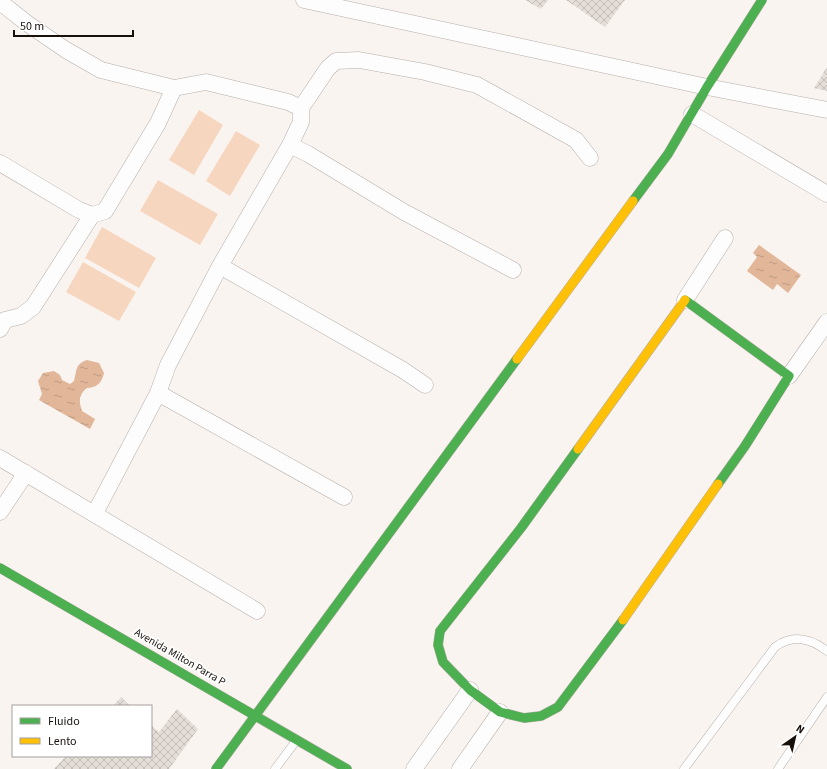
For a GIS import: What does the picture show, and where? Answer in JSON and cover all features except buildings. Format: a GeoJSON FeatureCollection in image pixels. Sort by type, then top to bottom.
{"type":"FeatureCollection","features":[{"type":"Feature","properties":{"kind":"street"},"geometry":{"type":"LineString","coordinates":[[304,0],[707,87],[827,110]]}},
{"type":"Feature","properties":{"kind":"street"},"geometry":{"type":"LineString","coordinates":[[216,769],[668,154],[707,87],[762,0]]}},
{"type":"Feature","properties":{"kind":"street"},"geometry":{"type":"LineString","coordinates":[[0,2],[28,24],[66,50],[101,70],[174,88],[206,82],[288,102],[301,108]]}},
{"type":"Feature","properties":{"kind":"street"},"geometry":{"type":"LineString","coordinates":[[95,513],[158,393],[168,365],[220,266],[290,146],[301,122],[301,108],[328,68],[336,61],[359,60],[425,72],[477,85],[576,140],[590,158]]}},
{"type":"Feature","properties":{"kind":"street"},"geometry":{"type":"LineString","coordinates":[[0,164],[79,210],[92,215],[105,211],[158,123],[174,88]]}},
{"type":"Feature","properties":{"kind":"street"},"geometry":{"type":"LineString","coordinates":[[692,114],[827,194]]}},
{"type":"Feature","properties":{"kind":"street"},"geometry":{"type":"LineString","coordinates":[[290,146],[308,154],[404,212],[513,270]]}},
{"type":"Feature","properties":{"kind":"street"},"geometry":{"type":"LineString","coordinates":[[2,321],[21,316],[34,307],[92,215]]}},
{"type":"Feature","properties":{"kind":"street"},"geometry":{"type":"LineString","coordinates":[[725,238],[685,300],[520,528],[440,630],[438,645],[442,662],[470,690],[500,712],[524,718],[541,716],[558,708],[602,651],[740,452],[827,322]]}},
{"type":"Feature","properties":{"kind":"street"},"geometry":{"type":"LineString","coordinates":[[220,266],[403,370],[425,385]]}},
{"type":"Feature","properties":{"kind":"street"},"geometry":{"type":"LineString","coordinates":[[685,300],[790,376]]}},
{"type":"Feature","properties":{"kind":"street"},"geometry":{"type":"LineString","coordinates":[[158,393],[344,497]]}},
{"type":"Feature","properties":{"kind":"street"},"geometry":{"type":"LineString","coordinates":[[1,460],[95,513],[108,523],[256,611]]}},
{"type":"Feature","properties":{"kind":"street"},"geometry":{"type":"LineString","coordinates":[[0,512],[26,473]]}},
{"type":"Feature","properties":{"kind":"street","name":"Avenida Milton Parra P"},"geometry":{"type":"LineString","coordinates":[[0,568],[257,715],[296,740],[347,769]]}},
{"type":"Feature","properties":{"kind":"street"},"geometry":{"type":"LineString","coordinates":[[414,769],[470,690]]}},
{"type":"Feature","properties":{"kind":"street"},"geometry":{"type":"LineString","coordinates":[[460,769],[500,712]]}},
{"type":"Feature","properties":{"kind":"lane"},"geometry":{"type":"LineString","coordinates":[[684,769],[775,647],[783,641],[808,639],[827,651]]}},
{"type":"Feature","properties":{"kind":"lane"},"geometry":{"type":"LineString","coordinates":[[778,769],[827,697]]}},
{"type":"Feature","properties":{"kind":"lane"},"geometry":{"type":"LineString","coordinates":[[275,769],[296,740]]}},
{"type":"Feature","properties":{"kind":"shaded area"},"geometry":{"type":"Polygon","coordinates":[[[199,110],[223,125],[194,175],[169,160],[199,110]]]}},
{"type":"Feature","properties":{"kind":"shaded area"},"geometry":{"type":"Polygon","coordinates":[[[236,131],[260,145],[230,196],[206,181],[236,131]]]}},
{"type":"Feature","properties":{"kind":"shaded area"},"geometry":{"type":"Polygon","coordinates":[[[158,180],[218,214],[200,245],[140,211],[158,180]]]}},
{"type":"Feature","properties":{"kind":"shaded area"},"geometry":{"type":"Polygon","coordinates":[[[102,227],[156,258],[139,288],[85,258],[102,227]]]}},
{"type":"Feature","properties":{"kind":"shaded area"},"geometry":{"type":"Polygon","coordinates":[[[83,262],[136,292],[119,321],[66,292],[83,262]]]}},
{"type":"Feature","properties":{"kind":"water"},"geometry":{"type":"Polygon","coordinates":[[[759,245],[801,275],[788,293],[777,284],[773,290],[747,271],[757,257],[753,253],[759,245]]]}},
{"type":"Feature","properties":{"kind":"water"},"geometry":{"type":"Polygon","coordinates":[[[87,360],[99,363],[104,373],[102,380],[98,384],[87,388],[81,396],[80,405],[82,411],[95,419],[90,429],[39,400],[42,394],[38,381],[43,373],[54,371],[60,375],[62,380],[70,384],[74,381],[76,371],[80,363],[87,360]]]}},
{"type":"Feature","properties":{"kind":"traffic: fast"},"geometry":{"type":"LineString","coordinates":[[633,201],[668,154],[707,87],[762,0]]}},
{"type":"Feature","properties":{"kind":"traffic: fast"},"geometry":{"type":"LineString","coordinates":[[685,300],[789,376],[745,446],[718,484]]}},
{"type":"Feature","properties":{"kind":"traffic: fast"},"geometry":{"type":"LineString","coordinates":[[216,769],[517,359]]}},
{"type":"Feature","properties":{"kind":"traffic: fast"},"geometry":{"type":"LineString","coordinates":[[578,449],[521,528],[440,631],[438,645],[443,662],[470,690],[500,712],[524,718],[541,716],[558,707],[623,620]]}},
{"type":"Feature","properties":{"kind":"traffic: fast"},"geometry":{"type":"LineString","coordinates":[[0,568],[347,769]]}},
{"type":"Feature","properties":{"kind":"traffic: slow"},"geometry":{"type":"LineString","coordinates":[[517,359],[633,201]]}},
{"type":"Feature","properties":{"kind":"traffic: slow"},"geometry":{"type":"LineString","coordinates":[[578,449],[685,300]]}},
{"type":"Feature","properties":{"kind":"traffic: slow"},"geometry":{"type":"LineString","coordinates":[[623,620],[718,484]]}}]}
